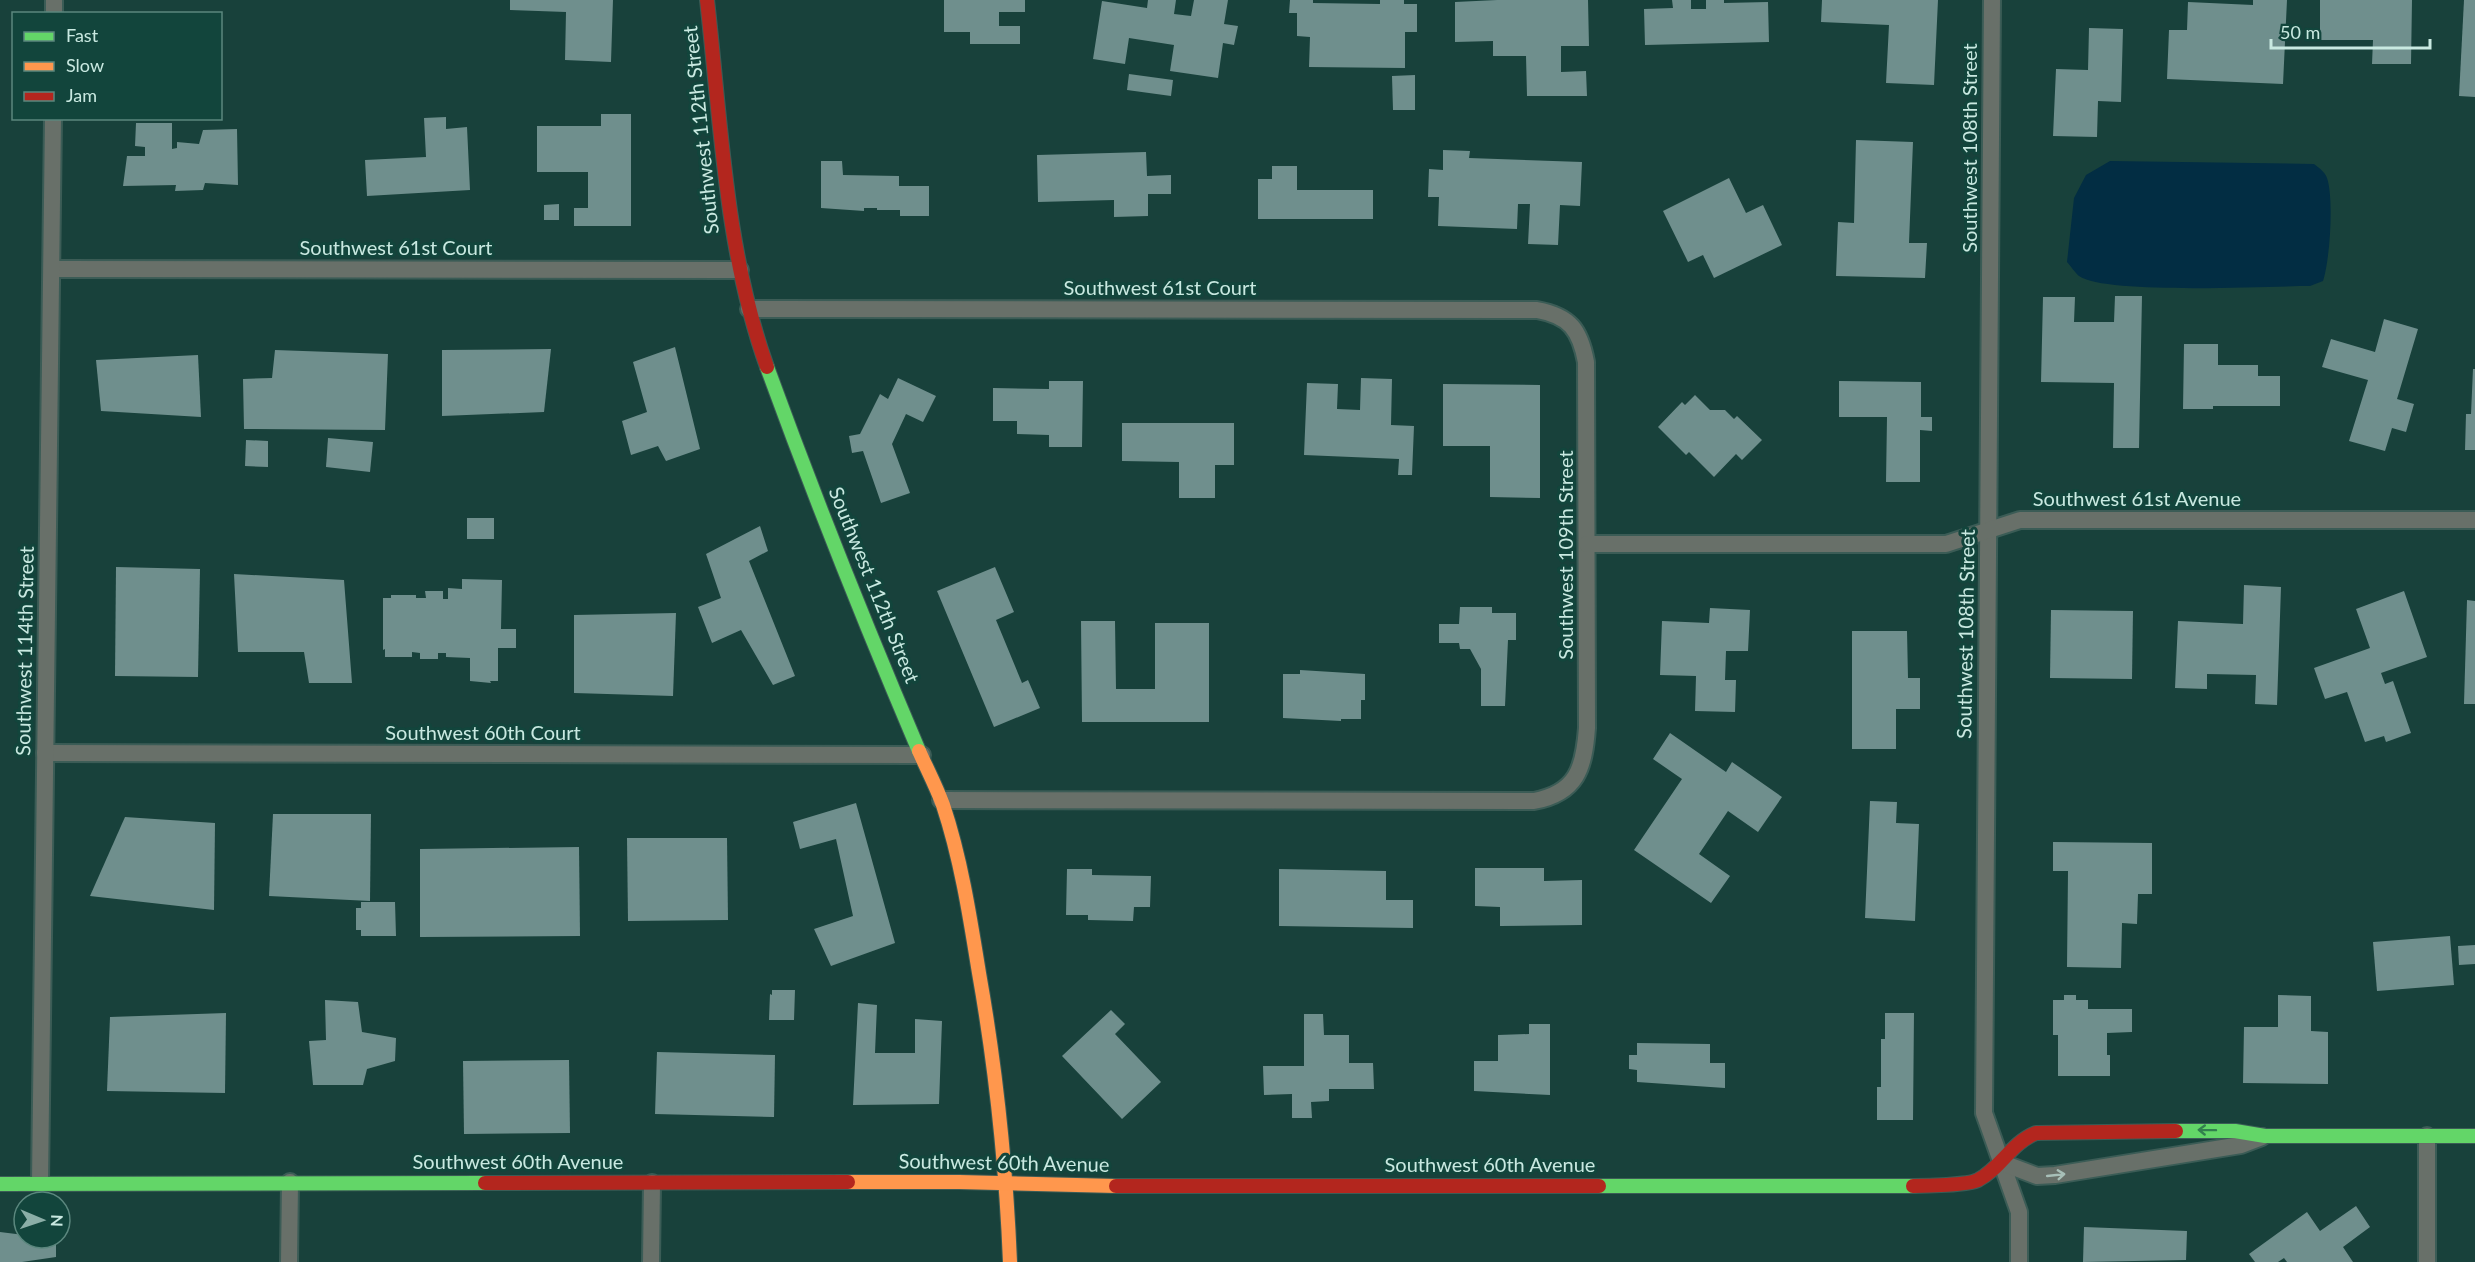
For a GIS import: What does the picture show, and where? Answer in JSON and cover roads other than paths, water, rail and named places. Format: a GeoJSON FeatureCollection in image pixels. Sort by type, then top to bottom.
{"type":"FeatureCollection","features":[{"type":"Feature","properties":{"kind":"street","name":"Southwest 112th Street"},"geometry":{"type":"LineString","coordinates":[[707,0],[727,190],[749,309],[769,374],[797,449],[887,676],[941,800],[954,844],[979,967],[1007,1184],[1010,1262]]}},
{"type":"Feature","properties":{"kind":"street","name":"Southwest 108th Street"},"geometry":{"type":"LineString","coordinates":[[1992,0],[1984,1113],[2019,1212],[2019,1262]]}},
{"type":"Feature","properties":{"kind":"street","name":"Southwest 114th Street"},"geometry":{"type":"LineString","coordinates":[[40,1184],[53,120]]}},
{"type":"Feature","properties":{"kind":"street","name":"Southwest 61st Court"},"geometry":{"type":"LineString","coordinates":[[52,269],[740,270]]}},
{"type":"Feature","properties":{"kind":"street","name":"Southwest 61st Court"},"geometry":{"type":"LineString","coordinates":[[749,309],[1537,310],[1558,316],[1569,323]]}},
{"type":"Feature","properties":{"kind":"street","name":"Southwest 109th Street"},"geometry":{"type":"LineString","coordinates":[[941,800],[1534,801],[1557,795],[1568,787],[1581,766],[1586,749],[1587,544],[1586,362],[1580,337],[1569,323]]}},
{"type":"Feature","properties":{"kind":"street","name":"Southwest 61st Avenue"},"geometry":{"type":"LineString","coordinates":[[1587,544],[1946,544],[2020,520],[2475,520]]}},
{"type":"Feature","properties":{"kind":"street","name":"Southwest 60th Court"},"geometry":{"type":"LineString","coordinates":[[45,753],[922,755]]}},
{"type":"Feature","properties":{"kind":"street","name":"Southwest 60th Avenue"},"geometry":{"type":"LineString","coordinates":[[0,1184],[652,1182],[1050,1186],[1922,1186],[1977,1181],[2021,1139],[2036,1133],[2083,1129],[2235,1131],[2265,1136],[2475,1136]]}},
{"type":"Feature","properties":{"kind":"street","name":"Southwest 60th Avenue"},"geometry":{"type":"LineString","coordinates":[[2000,1161],[2037,1176],[2055,1175],[2241,1145],[2265,1136]]}},
{"type":"Feature","properties":{"kind":"street"},"geometry":{"type":"LineString","coordinates":[[2427,1136],[2427,1262]]}},
{"type":"Feature","properties":{"kind":"street"},"geometry":{"type":"LineString","coordinates":[[288,1262],[290,1182]]}},
{"type":"Feature","properties":{"kind":"street"},"geometry":{"type":"LineString","coordinates":[[651,1262],[652,1182]]}},
{"type":"Feature","properties":{"kind":"water"},"geometry":{"type":"Polygon","coordinates":[[[2110,161],[2314,164],[2326,176],[2330,200],[2329,244],[2323,281],[2310,286],[2153,288],[2095,282],[2079,276],[2067,262],[2074,198],[2086,175],[2110,161]]]}}]}
